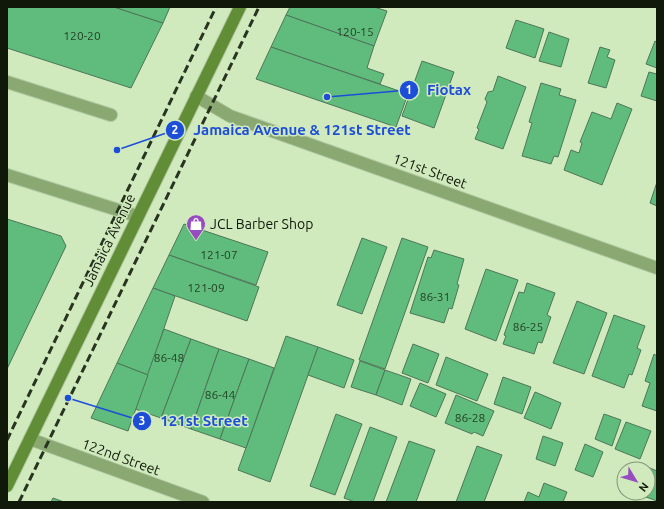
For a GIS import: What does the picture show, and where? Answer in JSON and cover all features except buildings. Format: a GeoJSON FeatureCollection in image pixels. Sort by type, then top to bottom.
{"type":"FeatureCollection","features":[{"type":"Feature","properties":{"kind":"main road","name":"Jamaica Avenue"},"geometry":{"type":"LineString","coordinates":[[7,486],[137,216],[240,7]]}},
{"type":"Feature","properties":{"kind":"street"},"geometry":{"type":"LineString","coordinates":[[7,82],[111,116]]}},
{"type":"Feature","properties":{"kind":"street","name":"121st Street"},"geometry":{"type":"LineString","coordinates":[[196,96],[230,116],[657,268]]}},
{"type":"Feature","properties":{"kind":"street"},"geometry":{"type":"LineString","coordinates":[[7,175],[137,216]]}},
{"type":"Feature","properties":{"kind":"street","name":"122nd Street"},"geometry":{"type":"LineString","coordinates":[[30,439],[203,502]]}},
{"type":"Feature","properties":{"kind":"railway"},"geometry":{"type":"LineString","coordinates":[[7,440],[216,7]]}},
{"type":"Feature","properties":{"kind":"railway"},"geometry":{"type":"LineString","coordinates":[[19,502],[259,7]]}},
{"type":"Feature","properties":{"kind":"place","name":"Fiotax"},"geometry":{"type":"Point","coordinates":[327,97]}},
{"type":"Feature","properties":{"kind":"place","name":"Jamaica Avenue & 121st Street"},"geometry":{"type":"Point","coordinates":[117,150]}},
{"type":"Feature","properties":{"kind":"place","name":"JCL Barber Shop"},"geometry":{"type":"Point","coordinates":[196,241]}},
{"type":"Feature","properties":{"kind":"place","name":"121st Street"},"geometry":{"type":"Point","coordinates":[68,398]}}]}
